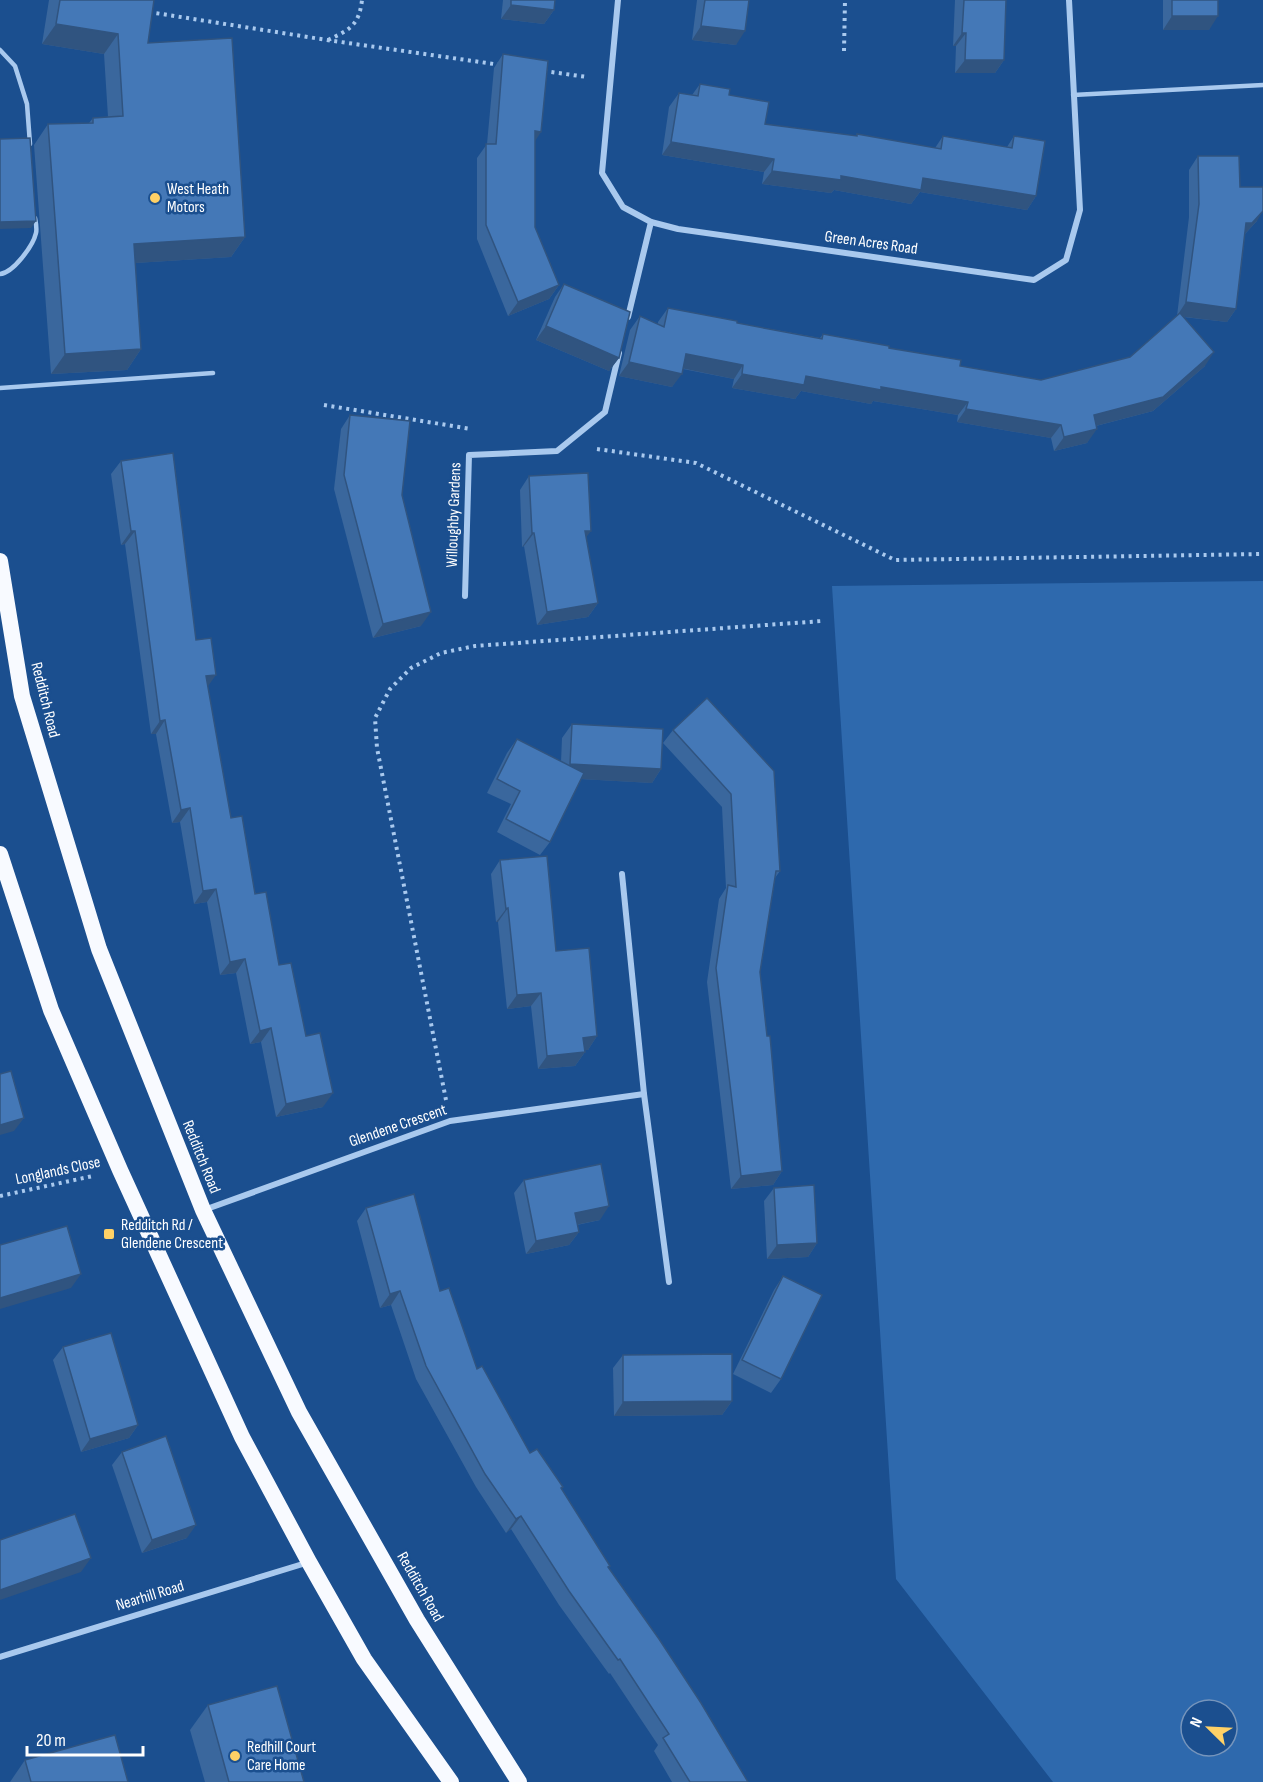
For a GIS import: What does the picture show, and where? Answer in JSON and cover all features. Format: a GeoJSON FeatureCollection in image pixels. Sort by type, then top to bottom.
{"type":"FeatureCollection","features":[{"type":"Feature","properties":{"kind":"highway","name":"Redditch Road"},"geometry":{"type":"LineString","coordinates":[[0,561],[22,696],[99,949],[204,1210],[299,1412],[417,1620],[519,1782]]}},
{"type":"Feature","properties":{"kind":"highway"},"geometry":{"type":"LineString","coordinates":[[0,854],[51,1010],[120,1170],[242,1437],[364,1659],[451,1782]]}},
{"type":"Feature","properties":{"kind":"street","name":"Green Acres Road"},"geometry":{"type":"LineString","coordinates":[[618,0],[602,174],[623,207],[651,222],[678,229],[1034,280],[1066,260],[1080,210],[1069,0]]}},
{"type":"Feature","properties":{"kind":"street"},"geometry":{"type":"LineString","coordinates":[[627,322],[651,222]]}},
{"type":"Feature","properties":{"kind":"street","name":"Willoughby Gardens"},"geometry":{"type":"LineString","coordinates":[[465,596],[469,455],[557,451],[605,412],[621,345]]}},
{"type":"Feature","properties":{"kind":"street"},"geometry":{"type":"LineString","coordinates":[[622,874],[644,1094],[669,1282]]}},
{"type":"Feature","properties":{"kind":"street","name":"Glendene Crescent"},"geometry":{"type":"LineString","coordinates":[[204,1210],[450,1121],[644,1094]]}},
{"type":"Feature","properties":{"kind":"street","name":"Nearhill Road"},"geometry":{"type":"LineString","coordinates":[[0,1657],[309,1562]]}},
{"type":"Feature","properties":{"kind":"lane"},"geometry":{"type":"LineString","coordinates":[[0,50],[15,66],[27,104],[31,151]]}},
{"type":"Feature","properties":{"kind":"lane"},"geometry":{"type":"LineString","coordinates":[[1073,95],[1263,85]]}},
{"type":"Feature","properties":{"kind":"lane"},"geometry":{"type":"LineString","coordinates":[[0,274],[6,273],[24,256],[36,233],[35,209]]}},
{"type":"Feature","properties":{"kind":"lane"},"geometry":{"type":"LineString","coordinates":[[0,388],[213,373]]}},
{"type":"Feature","properties":{"kind":"path"},"geometry":{"type":"LineString","coordinates":[[327,40],[350,29],[361,10],[362,0]]}},
{"type":"Feature","properties":{"kind":"path"},"geometry":{"type":"LineString","coordinates":[[844,51],[845,0]]}},
{"type":"Feature","properties":{"kind":"path"},"geometry":{"type":"LineString","coordinates":[[143,11],[504,65]]}},
{"type":"Feature","properties":{"kind":"path"},"geometry":{"type":"LineString","coordinates":[[539,70],[610,80]]}},
{"type":"Feature","properties":{"kind":"path"},"geometry":{"type":"LineString","coordinates":[[324,405],[476,430]]}},
{"type":"Feature","properties":{"kind":"path"},"geometry":{"type":"LineString","coordinates":[[564,445],[696,463],[895,560],[1263,554]]}},
{"type":"Feature","properties":{"kind":"path"},"geometry":{"type":"LineString","coordinates":[[450,1121],[376,748],[375,718],[390,688],[411,668],[441,653],[476,646],[822,621]]}},
{"type":"Feature","properties":{"kind":"path","name":"Longlands Close"},"geometry":{"type":"LineString","coordinates":[[0,1196],[120,1170]]}},
{"type":"Feature","properties":{"kind":"shaded area"},"geometry":{"type":"Polygon","coordinates":[[[1263,581],[1263,1782],[1053,1782],[896,1579],[832,586],[1263,581]]]}},
{"type":"Feature","properties":{"kind":"building","name":"West Heath Motors"},"geometry":{"type":"Polygon","coordinates":[[[60,0],[154,0],[148,43],[232,38],[245,237],[134,244],[141,349],[65,354],[48,124],[93,123],[93,118],[123,116],[118,34],[56,24],[60,0]]]}},
{"type":"Feature","properties":{"kind":"building"},"geometry":{"type":"Polygon","coordinates":[[[511,0],[555,0],[554,10],[511,5],[511,0]]]}},
{"type":"Feature","properties":{"kind":"building"},"geometry":{"type":"Polygon","coordinates":[[[705,0],[749,0],[745,31],[701,26],[705,0]]]}},
{"type":"Feature","properties":{"kind":"building"},"geometry":{"type":"Polygon","coordinates":[[[964,0],[1006,0],[1004,60],[965,60],[966,33],[962,33],[964,0]]]}},
{"type":"Feature","properties":{"kind":"building"},"geometry":{"type":"Polygon","coordinates":[[[1172,0],[1218,0],[1218,16],[1172,16],[1172,0]]]}},
{"type":"Feature","properties":{"kind":"building"},"geometry":{"type":"Polygon","coordinates":[[[503,54],[548,61],[541,132],[535,131],[535,227],[559,285],[518,302],[486,225],[486,144],[496,144],[503,54]]]}},
{"type":"Feature","properties":{"kind":"building"},"geometry":{"type":"Polygon","coordinates":[[[700,84],[730,89],[729,95],[769,102],[765,124],[857,136],[857,134],[941,149],[943,136],[1012,148],[1014,136],[1045,141],[1036,196],[923,178],[921,190],[841,176],[841,180],[772,171],[774,159],[671,142],[679,93],[698,96],[700,84]]]}},
{"type":"Feature","properties":{"kind":"building"},"geometry":{"type":"Polygon","coordinates":[[[30,138],[36,221],[0,222],[0,139],[30,138]]]}},
{"type":"Feature","properties":{"kind":"building"},"geometry":{"type":"Polygon","coordinates":[[[1198,156],[1239,156],[1240,187],[1263,187],[1263,211],[1252,223],[1246,223],[1236,309],[1186,302],[1199,204],[1198,156]]]}},
{"type":"Feature","properties":{"kind":"building"},"geometry":{"type":"Polygon","coordinates":[[[564,284],[630,312],[619,358],[546,326],[564,284]]]}},
{"type":"Feature","properties":{"kind":"building"},"geometry":{"type":"Polygon","coordinates":[[[668,308],[822,339],[823,334],[889,346],[889,348],[961,360],[960,366],[1041,380],[1130,357],[1180,313],[1214,352],[1163,397],[1094,415],[1097,429],[1064,437],[1061,425],[966,409],[968,402],[881,387],[881,390],[806,376],[804,385],[742,374],[743,365],[686,354],[682,374],[629,362],[640,316],[664,327],[668,308]]]}},
{"type":"Feature","properties":{"kind":"building"},"geometry":{"type":"Polygon","coordinates":[[[350,415],[410,421],[402,495],[431,612],[383,624],[344,475],[350,415]]]}},
{"type":"Feature","properties":{"kind":"building"},"geometry":{"type":"Polygon","coordinates":[[[173,453],[196,640],[211,638],[216,675],[206,676],[231,818],[242,816],[255,894],[266,892],[279,965],[291,963],[306,1036],[320,1033],[333,1093],[286,1104],[271,1028],[260,1031],[245,959],[230,962],[216,889],[203,891],[190,808],[181,810],[165,720],[160,721],[135,531],[131,531],[121,461],[173,453]]]}},
{"type":"Feature","properties":{"kind":"building"},"geometry":{"type":"Polygon","coordinates":[[[588,473],[591,531],[585,531],[598,603],[547,612],[534,533],[532,533],[529,476],[588,473]]]}},
{"type":"Feature","properties":{"kind":"building"},"geometry":{"type":"Polygon","coordinates":[[[707,698],[774,771],[780,871],[776,871],[760,972],[767,1036],[770,1036],[782,1171],[741,1176],[716,968],[728,885],[736,887],[731,794],[673,730],[707,698]]]}},
{"type":"Feature","properties":{"kind":"building"},"geometry":{"type":"Polygon","coordinates":[[[572,724],[663,729],[661,769],[570,764],[572,724]]]}},
{"type":"Feature","properties":{"kind":"building"},"geometry":{"type":"Polygon","coordinates":[[[517,739],[584,773],[550,842],[506,819],[520,791],[497,779],[517,739]]]}},
{"type":"Feature","properties":{"kind":"building"},"geometry":{"type":"Polygon","coordinates":[[[547,856],[556,951],[589,948],[597,1036],[583,1038],[585,1052],[547,1056],[541,993],[517,995],[508,908],[506,909],[500,860],[547,856]]]}},
{"type":"Feature","properties":{"kind":"building"},"geometry":{"type":"Polygon","coordinates":[[[11,1071],[24,1118],[0,1125],[0,1074],[11,1071]]]}},
{"type":"Feature","properties":{"kind":"building"},"geometry":{"type":"Polygon","coordinates":[[[601,1164],[609,1206],[575,1213],[579,1232],[536,1241],[524,1180],[601,1164]]]}},
{"type":"Feature","properties":{"kind":"building"},"geometry":{"type":"Polygon","coordinates":[[[814,1185],[817,1243],[777,1245],[774,1188],[814,1185]]]}},
{"type":"Feature","properties":{"kind":"building"},"geometry":{"type":"Polygon","coordinates":[[[414,1194],[440,1291],[449,1288],[477,1369],[482,1366],[530,1453],[537,1449],[563,1487],[561,1488],[610,1566],[608,1567],[701,1703],[748,1782],[690,1782],[663,1738],[669,1734],[620,1659],[618,1660],[569,1591],[521,1516],[516,1519],[485,1474],[426,1366],[400,1291],[390,1294],[366,1208],[414,1194]]]}},
{"type":"Feature","properties":{"kind":"building"},"geometry":{"type":"Polygon","coordinates":[[[67,1226],[81,1274],[0,1298],[0,1245],[67,1226]]]}},
{"type":"Feature","properties":{"kind":"building"},"geometry":{"type":"Polygon","coordinates":[[[783,1276],[822,1295],[781,1379],[742,1360],[783,1276]]]}},
{"type":"Feature","properties":{"kind":"building"},"geometry":{"type":"Polygon","coordinates":[[[111,1333],[138,1425],[90,1439],[63,1347],[111,1333]]]}},
{"type":"Feature","properties":{"kind":"building"},"geometry":{"type":"Polygon","coordinates":[[[732,1354],[732,1401],[623,1402],[623,1355],[732,1354]]]}},
{"type":"Feature","properties":{"kind":"building"},"geometry":{"type":"Polygon","coordinates":[[[166,1436],[196,1525],[152,1540],[122,1452],[166,1436]]]}},
{"type":"Feature","properties":{"kind":"building"},"geometry":{"type":"Polygon","coordinates":[[[75,1514],[91,1558],[0,1590],[0,1540],[75,1514]]]}},
{"type":"Feature","properties":{"kind":"building"},"geometry":{"type":"Polygon","coordinates":[[[277,1686],[304,1782],[229,1782],[208,1705],[277,1686]]]}},
{"type":"Feature","properties":{"kind":"building"},"geometry":{"type":"Polygon","coordinates":[[[115,1735],[128,1782],[31,1782],[25,1760],[115,1735]]]}},
{"type":"Feature","properties":{"kind":"place","name":"West Heath Motors"},"geometry":{"type":"Point","coordinates":[155,198]}},
{"type":"Feature","properties":{"kind":"place","name":"Redditch Rd / Glendene Crescent"},"geometry":{"type":"Point","coordinates":[109,1234]}},
{"type":"Feature","properties":{"kind":"place","name":"Redhill Court Care Home"},"geometry":{"type":"Point","coordinates":[235,1756]}}]}
